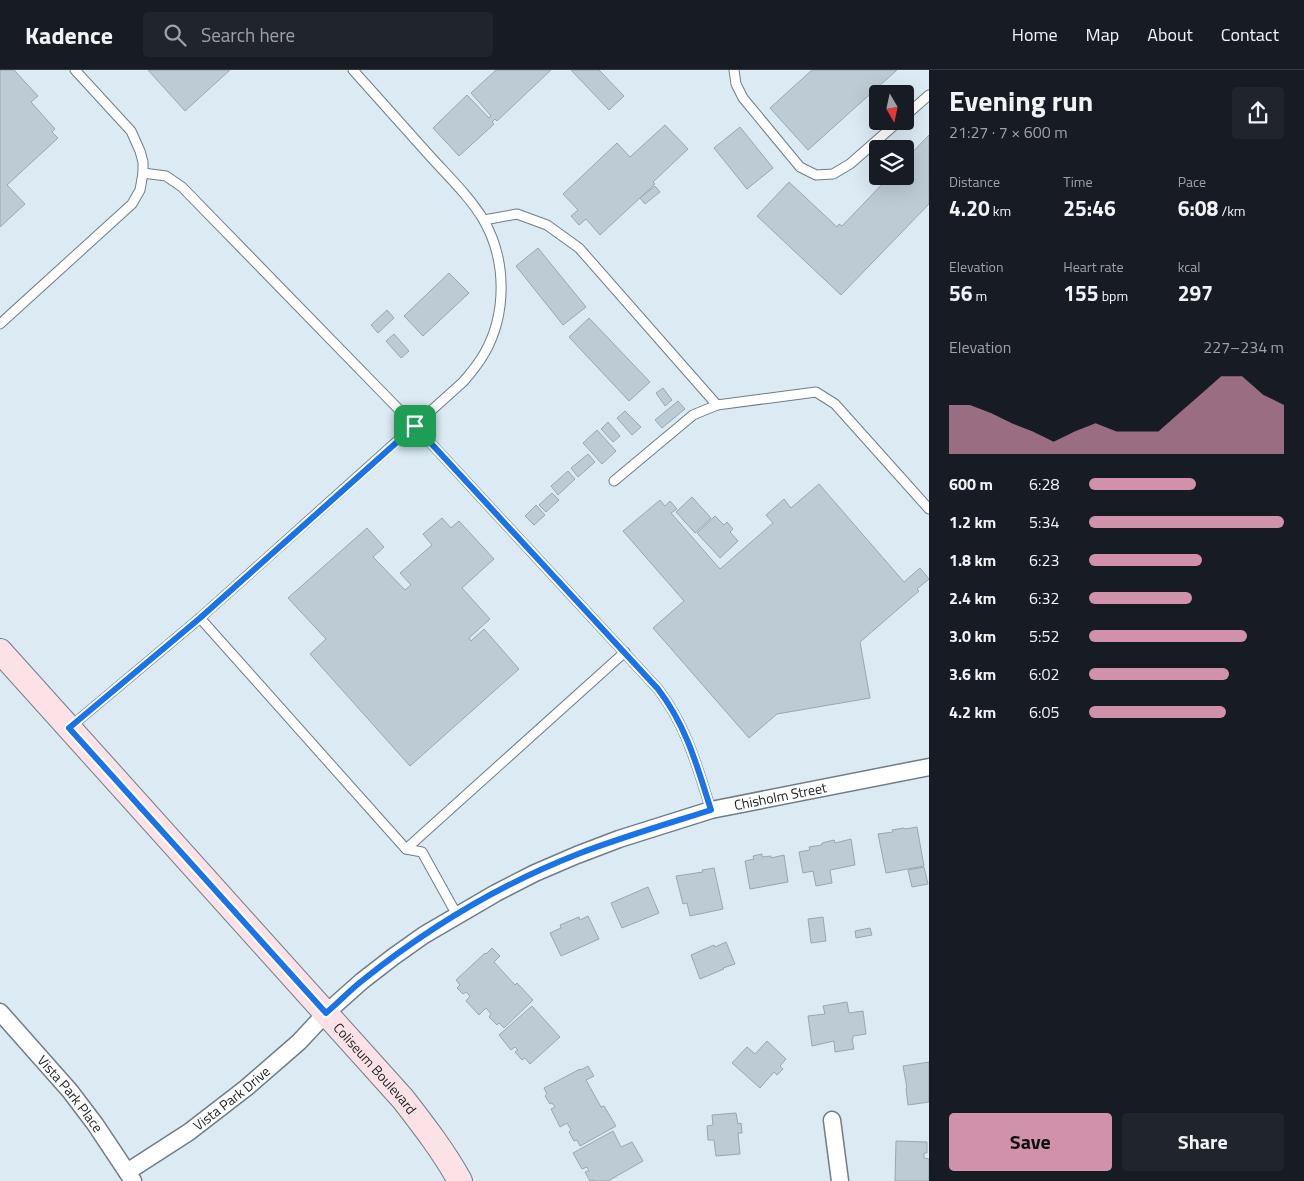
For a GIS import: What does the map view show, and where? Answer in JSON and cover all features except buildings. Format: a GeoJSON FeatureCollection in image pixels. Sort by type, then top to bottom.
{"type":"FeatureCollection","features":[{"type":"Feature","properties":{"kind":"main road","name":"Coliseum Boulevard"},"geometry":{"type":"LineString","coordinates":[[0,651],[403,1099],[428,1130],[450,1162],[460,1181]]}},
{"type":"Feature","properties":{"kind":"street","name":"Chisholm Street"},"geometry":{"type":"LineString","coordinates":[[326,1013],[392,957],[424,935],[504,889],[576,855],[618,839],[711,810],[929,767]]}},
{"type":"Feature","properties":{"kind":"street","name":"Vista Park Place"},"geometry":{"type":"LineString","coordinates":[[0,1012],[70,1091],[130,1177]]}},
{"type":"Feature","properties":{"kind":"street","name":"Vista Park Drive"},"geometry":{"type":"LineString","coordinates":[[130,1177],[246,1088],[299,1042],[326,1013]]}},
{"type":"Feature","properties":{"kind":"street"},"geometry":{"type":"LineString","coordinates":[[832,1120],[840,1181]]}},
{"type":"Feature","properties":{"kind":"lane"},"geometry":{"type":"LineString","coordinates":[[0,324],[132,204],[140,190],[143,173],[142,162],[140,151],[131,131],[75,70]]}},
{"type":"Feature","properties":{"kind":"lane"},"geometry":{"type":"LineString","coordinates":[[69,728],[200,618],[463,382],[475,368],[492,337],[500,303],[500,268],[491,235],[484,220],[463,192],[353,70]]}},
{"type":"Feature","properties":{"kind":"lane"},"geometry":{"type":"LineString","coordinates":[[734,70],[736,84],[743,98],[800,167],[816,175],[834,174],[850,164],[889,130]]}},
{"type":"Feature","properties":{"kind":"lane"},"geometry":{"type":"LineString","coordinates":[[914,108],[929,95]]}},
{"type":"Feature","properties":{"kind":"lane"},"geometry":{"type":"LineString","coordinates":[[143,173],[166,176],[182,187],[415,426],[658,689],[668,701],[688,741],[711,810]]}},
{"type":"Feature","properties":{"kind":"lane"},"geometry":{"type":"LineString","coordinates":[[484,220],[518,214],[547,225],[579,248],[717,405]]}},
{"type":"Feature","properties":{"kind":"lane"},"geometry":{"type":"LineString","coordinates":[[614,481],[693,415],[717,405],[816,392],[835,404],[929,509]]}},
{"type":"Feature","properties":{"kind":"lane"},"geometry":{"type":"LineString","coordinates":[[200,618],[406,850],[422,852],[457,915]]}},
{"type":"Feature","properties":{"kind":"lane"},"geometry":{"type":"LineString","coordinates":[[406,850],[624,652]]}},
{"type":"Feature","properties":{"kind":"route"},"geometry":{"type":"LineString","coordinates":[[415,426],[668,701],[688,741],[711,810],[618,839],[576,855],[496,893],[424,935],[392,957],[326,1013],[69,728],[200,618],[415,426]]}}]}
